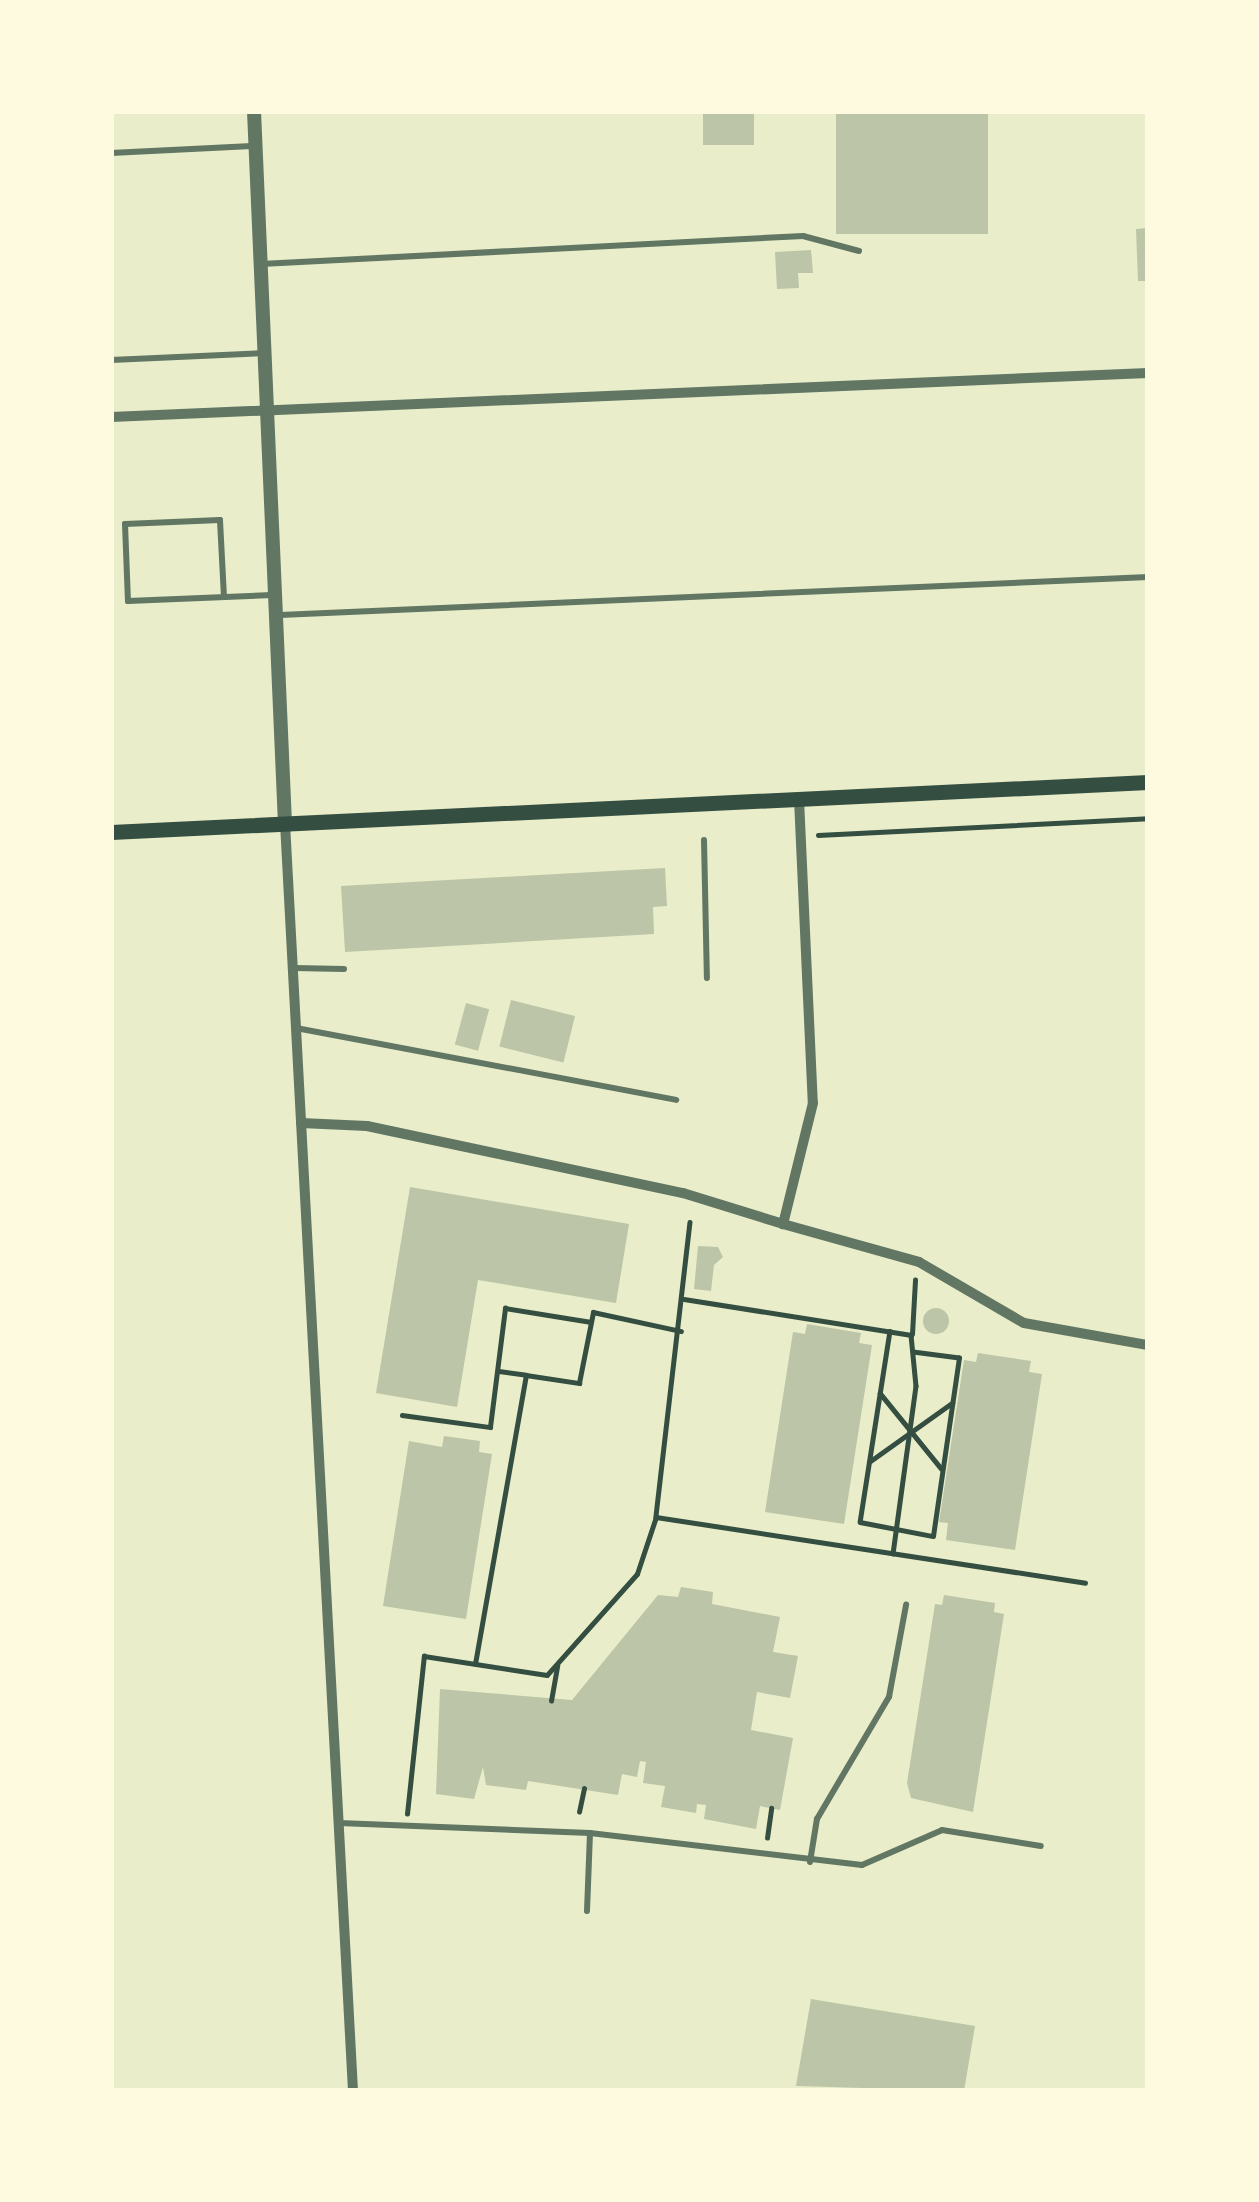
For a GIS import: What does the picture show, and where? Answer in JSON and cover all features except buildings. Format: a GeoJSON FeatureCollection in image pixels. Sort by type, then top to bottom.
{"type":"FeatureCollection","features":[{"type":"Feature","properties":{"kind":"main road"},"geometry":{"type":"LineString","coordinates":[[111,832],[1148,782]]}},
{"type":"Feature","properties":{"kind":"street"},"geometry":{"type":"LineString","coordinates":[[254,111],[292,968],[353,2091]]}},
{"type":"Feature","properties":{"kind":"street"},"geometry":{"type":"LineString","coordinates":[[111,417],[1148,373]]}},
{"type":"Feature","properties":{"kind":"street"},"geometry":{"type":"LineString","coordinates":[[783,1224],[813,1103],[799,799]]}},
{"type":"Feature","properties":{"kind":"street"},"geometry":{"type":"LineString","coordinates":[[301,1123],[367,1126],[683,1193],[919,1262],[1024,1323],[1148,1345]]}},
{"type":"Feature","properties":{"kind":"lane"},"geometry":{"type":"LineString","coordinates":[[111,153],[255,146]]}},
{"type":"Feature","properties":{"kind":"lane"},"geometry":{"type":"LineString","coordinates":[[261,265],[788,236],[839,240],[859,251]]}},
{"type":"Feature","properties":{"kind":"lane"},"geometry":{"type":"LineString","coordinates":[[111,360],[265,353]]}},
{"type":"Feature","properties":{"kind":"lane"},"geometry":{"type":"LineString","coordinates":[[224,597],[220,520],[125,524],[128,601],[275,595]]}},
{"type":"Feature","properties":{"kind":"lane"},"geometry":{"type":"LineString","coordinates":[[276,616],[1148,577]]}},
{"type":"Feature","properties":{"kind":"lane"},"geometry":{"type":"LineString","coordinates":[[704,840],[707,978]]}},
{"type":"Feature","properties":{"kind":"lane"},"geometry":{"type":"LineString","coordinates":[[292,968],[344,969]]}},
{"type":"Feature","properties":{"kind":"lane"},"geometry":{"type":"LineString","coordinates":[[296,1028],[676,1100]]}},
{"type":"Feature","properties":{"kind":"lane"},"geometry":{"type":"LineString","coordinates":[[810,1862],[817,1819],[889,1697],[906,1605]]}},
{"type":"Feature","properties":{"kind":"lane"},"geometry":{"type":"LineString","coordinates":[[339,1822],[590,1833],[810,1862],[872,1863],[942,1830],[1040,1846]]}},
{"type":"Feature","properties":{"kind":"lane"},"geometry":{"type":"LineString","coordinates":[[587,1911],[590,1833]]}},
{"type":"Feature","properties":{"kind":"path"},"geometry":{"type":"LineString","coordinates":[[801,836],[1148,818]]}},
{"type":"Feature","properties":{"kind":"path"},"geometry":{"type":"LineString","coordinates":[[406,1824],[424,1656],[547,1675],[637,1574],[656,1517],[682,1331],[690,1222]]}},
{"type":"Feature","properties":{"kind":"path"},"geometry":{"type":"LineString","coordinates":[[893,1553],[910,1431],[915,1280]]}},
{"type":"Feature","properties":{"kind":"path"},"geometry":{"type":"LineString","coordinates":[[684,1299],[911,1335]]}},
{"type":"Feature","properties":{"kind":"path"},"geometry":{"type":"LineString","coordinates":[[402,1415],[490,1427],[505,1308],[591,1322]]}},
{"type":"Feature","properties":{"kind":"path"},"geometry":{"type":"LineString","coordinates":[[499,1371],[579,1383],[593,1312],[682,1331]]}},
{"type":"Feature","properties":{"kind":"path"},"geometry":{"type":"LineString","coordinates":[[890,1331],[860,1522],[933,1536],[958,1358],[913,1352]]}},
{"type":"Feature","properties":{"kind":"path"},"geometry":{"type":"LineString","coordinates":[[476,1664],[526,1375]]}},
{"type":"Feature","properties":{"kind":"path"},"geometry":{"type":"LineString","coordinates":[[880,1393],[942,1470]]}},
{"type":"Feature","properties":{"kind":"path"},"geometry":{"type":"LineString","coordinates":[[869,1462],[952,1403]]}},
{"type":"Feature","properties":{"kind":"path"},"geometry":{"type":"LineString","coordinates":[[656,1517],[1084,1583]]}},
{"type":"Feature","properties":{"kind":"path"},"geometry":{"type":"LineString","coordinates":[[551,1701],[557,1666]]}},
{"type":"Feature","properties":{"kind":"path"},"geometry":{"type":"LineString","coordinates":[[579,1812],[584,1790]]}},
{"type":"Feature","properties":{"kind":"path"},"geometry":{"type":"LineString","coordinates":[[767,1838],[771,1808]]}}]}
